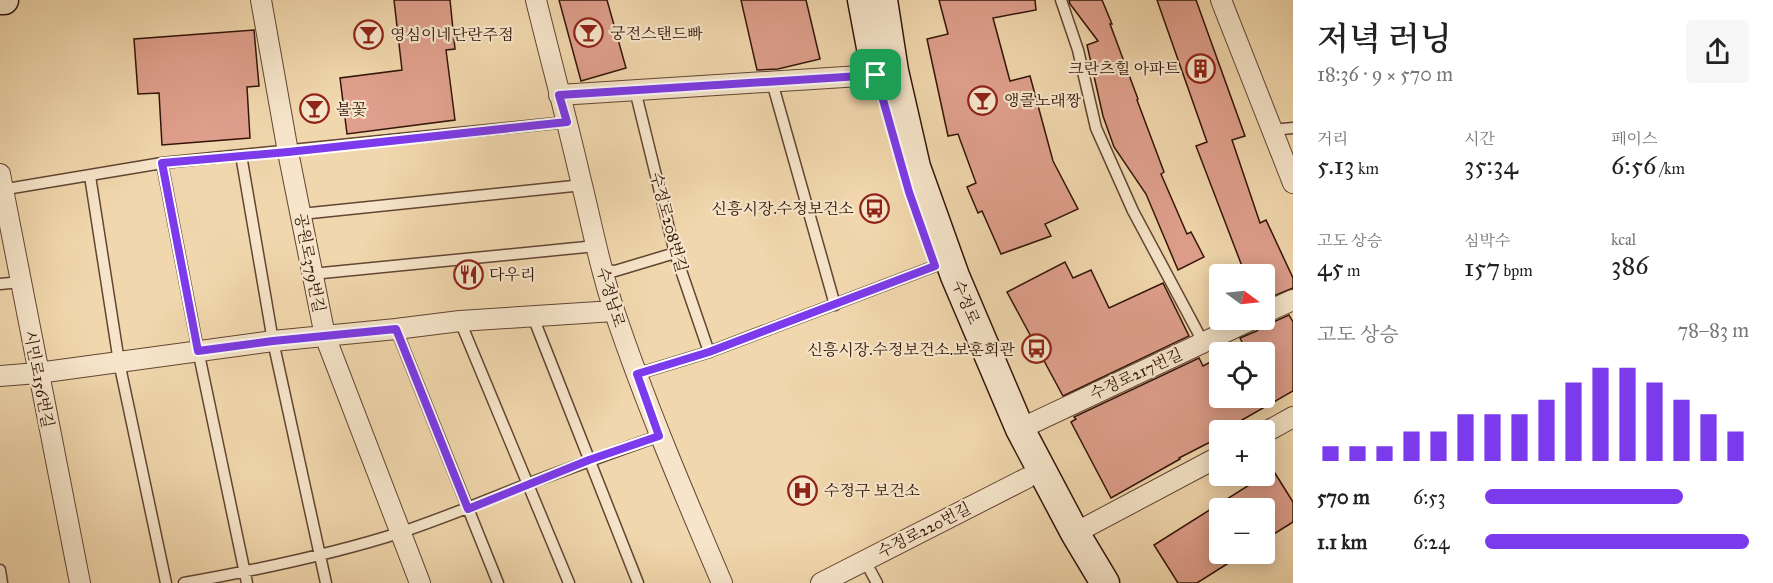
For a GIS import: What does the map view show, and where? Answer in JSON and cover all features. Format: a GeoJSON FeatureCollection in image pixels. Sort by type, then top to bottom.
{"type":"FeatureCollection","features":[{"type":"Feature","properties":{"kind":"main road","name":"수정로"},"geometry":{"type":"LineString","coordinates":[[862,0],[876,75],[909,192],[935,266],[1027,478],[1085,583]]}},
{"type":"Feature","properties":{"kind":"main road","name":"수정로"},"geometry":{"type":"LineString","coordinates":[[883,0],[894,71],[916,167],[955,276],[1020,429],[1075,533],[1105,583]]}},
{"type":"Feature","properties":{"kind":"street","name":"공원로379번길"},"geometry":{"type":"LineString","coordinates":[[261,0],[288,152],[326,336],[399,533],[420,583]]}},
{"type":"Feature","properties":{"kind":"street","name":"수정남로"},"geometry":{"type":"LineString","coordinates":[[536,0],[614,311],[659,436],[722,583]]}},
{"type":"Feature","properties":{"kind":"street"},"geometry":{"type":"LineString","coordinates":[[1221,0],[1293,183]]}},
{"type":"Feature","properties":{"kind":"street"},"geometry":{"type":"LineString","coordinates":[[559,95],[876,75]]}},
{"type":"Feature","properties":{"kind":"street","name":"시민로156번길"},"geometry":{"type":"LineString","coordinates":[[1,184],[80,583]]}},
{"type":"Feature","properties":{"kind":"street"},"geometry":{"type":"LineString","coordinates":[[1275,308],[1293,300]]}},
{"type":"Feature","properties":{"kind":"street"},"geometry":{"type":"LineString","coordinates":[[0,376],[38,373],[273,341],[460,321],[614,311]]}},
{"type":"Feature","properties":{"kind":"street","name":"수정로217번길"},"geometry":{"type":"LineString","coordinates":[[1020,429],[1229,330]]}},
{"type":"Feature","properties":{"kind":"street"},"geometry":{"type":"LineString","coordinates":[[1275,427],[1293,417]]}},
{"type":"Feature","properties":{"kind":"street"},"geometry":{"type":"LineString","coordinates":[[1075,533],[1209,462]]}},
{"type":"Feature","properties":{"kind":"street","name":"수정로220번길"},"geometry":{"type":"LineString","coordinates":[[821,583],[1027,478]]}},
{"type":"Feature","properties":{"kind":"lane"},"geometry":{"type":"LineString","coordinates":[[1061,0],[1078,50],[1096,128],[1133,211],[1203,342]]}},
{"type":"Feature","properties":{"kind":"lane"},"geometry":{"type":"LineString","coordinates":[[772,82],[835,305]]}},
{"type":"Feature","properties":{"kind":"lane","name":"수정로208번길"},"geometry":{"type":"LineString","coordinates":[[635,90],[675,253],[709,352]]}},
{"type":"Feature","properties":{"kind":"lane"},"geometry":{"type":"LineString","coordinates":[[1,184],[90,176],[162,163],[567,122]]}},
{"type":"Feature","properties":{"kind":"lane"},"geometry":{"type":"LineString","coordinates":[[1272,130],[1293,128]]}},
{"type":"Feature","properties":{"kind":"lane"},"geometry":{"type":"LineString","coordinates":[[241,155],[273,341],[326,583]]}},
{"type":"Feature","properties":{"kind":"lane"},"geometry":{"type":"LineString","coordinates":[[162,163],[198,351],[246,578]]}},
{"type":"Feature","properties":{"kind":"lane"},"geometry":{"type":"LineString","coordinates":[[90,176],[119,362],[166,583]]}},
{"type":"Feature","properties":{"kind":"lane"},"geometry":{"type":"LineString","coordinates":[[301,214],[583,185]]}},
{"type":"Feature","properties":{"kind":"lane"},"geometry":{"type":"LineString","coordinates":[[312,274],[596,246]]}},
{"type":"Feature","properties":{"kind":"lane"},"geometry":{"type":"LineString","coordinates":[[603,270],[615,271],[675,253]]}},
{"type":"Feature","properties":{"kind":"lane"},"geometry":{"type":"LineString","coordinates":[[637,374],[709,352],[935,266]]}},
{"type":"Feature","properties":{"kind":"lane"},"geometry":{"type":"LineString","coordinates":[[0,284],[21,282]]}},
{"type":"Feature","properties":{"kind":"lane"},"geometry":{"type":"LineString","coordinates":[[533,317],[638,583]]}},
{"type":"Feature","properties":{"kind":"lane"},"geometry":{"type":"LineString","coordinates":[[460,321],[569,583]]}},
{"type":"Feature","properties":{"kind":"lane"},"geometry":{"type":"LineString","coordinates":[[396,329],[498,583]]}},
{"type":"Feature","properties":{"kind":"lane"},"geometry":{"type":"LineString","coordinates":[[184,583],[246,578],[399,533],[468,509],[589,460],[659,436]]}},
{"type":"Feature","properties":{"kind":"lane"},"geometry":{"type":"LineString","coordinates":[[865,561],[877,583]]}},
{"type":"Feature","properties":{"kind":"lane"},"geometry":{"type":"LineString","coordinates":[[0,570],[2,583]]}},
{"type":"Feature","properties":{"kind":"building"},"geometry":{"type":"Polygon","coordinates":[[[394,0],[450,0],[455,49],[446,50],[455,120],[347,134],[340,78],[402,70],[394,0]]]}},
{"type":"Feature","properties":{"kind":"building"},"geometry":{"type":"Polygon","coordinates":[[[559,0],[607,0],[626,68],[581,81],[559,0]]]}},
{"type":"Feature","properties":{"kind":"building"},"geometry":{"type":"Polygon","coordinates":[[[741,0],[806,0],[820,59],[778,69],[757,70],[741,0]]]}},
{"type":"Feature","properties":{"kind":"building"},"geometry":{"type":"Polygon","coordinates":[[[939,0],[1035,0],[1036,10],[993,18],[1010,81],[1030,76],[1053,161],[1078,209],[1045,224],[1051,236],[1001,254],[982,211],[978,213],[967,187],[976,183],[958,134],[948,136],[927,39],[948,34],[939,0]]]}},
{"type":"Feature","properties":{"kind":"building"},"geometry":{"type":"Polygon","coordinates":[[[1069,0],[1102,0],[1112,24],[1110,24],[1164,172],[1161,174],[1187,234],[1191,232],[1204,257],[1178,270],[1146,194],[1114,147],[1103,116],[1087,45],[1098,41],[1069,0]]]}},
{"type":"Feature","properties":{"kind":"building","name":"크란츠힐 아파트"},"geometry":{"type":"Polygon","coordinates":[[[1157,0],[1196,0],[1245,136],[1232,140],[1260,223],[1266,220],[1293,278],[1293,288],[1275,295],[1275,264],[1241,264],[1196,146],[1207,142],[1157,0]]]}},
{"type":"Feature","properties":{"kind":"building"},"geometry":{"type":"Polygon","coordinates":[[[254,30],[259,86],[247,87],[250,138],[162,145],[159,93],[138,94],[134,39],[254,30]]]}},
{"type":"Feature","properties":{"kind":"building"},"geometry":{"type":"Polygon","coordinates":[[[1065,262],[1073,278],[1091,270],[1109,308],[1163,283],[1189,336],[1063,396],[1007,292],[1065,262]]]}},
{"type":"Feature","properties":{"kind":"building"},"geometry":{"type":"Polygon","coordinates":[[[1289,315],[1293,322],[1293,391],[1275,401],[1275,342],[1242,342],[1240,338],[1258,330],[1275,330],[1275,321],[1289,315]]]}},
{"type":"Feature","properties":{"kind":"building"},"geometry":{"type":"Polygon","coordinates":[[[1199,358],[1203,366],[1209,363],[1209,408],[1263,408],[1242,420],[1209,420],[1209,443],[1111,498],[1071,422],[1076,419],[1074,417],[1199,358]]]}},
{"type":"Feature","properties":{"kind":"building"},"geometry":{"type":"Polygon","coordinates":[[[1275,473],[1293,502],[1293,522],[1275,533],[1275,498],[1229,498],[1248,486],[1275,486],[1275,473]]]}},
{"type":"Feature","properties":{"kind":"building"},"geometry":{"type":"Polygon","coordinates":[[[1209,510],[1209,564],[1227,564],[1197,583],[1178,583],[1154,545],[1209,510]]]}},
{"type":"Feature","properties":{"kind":"place","name":"궁전스탠드빠"},"geometry":{"type":"Point","coordinates":[589,33]}},
{"type":"Feature","properties":{"kind":"place","name":"영심이네단란주점"},"geometry":{"type":"Point","coordinates":[369,34]}},
{"type":"Feature","properties":{"kind":"place","name":"크란츠힐 아파트"},"geometry":{"type":"Point","coordinates":[1201,68]}},
{"type":"Feature","properties":{"kind":"place","name":"앵콜노래짱"},"geometry":{"type":"Point","coordinates":[983,100]}},
{"type":"Feature","properties":{"kind":"place","name":"불꽃"},"geometry":{"type":"Point","coordinates":[315,109]}},
{"type":"Feature","properties":{"kind":"place","name":"신흥시장.수정보건소"},"geometry":{"type":"Point","coordinates":[875,208]}},
{"type":"Feature","properties":{"kind":"place","name":"다우리"},"geometry":{"type":"Point","coordinates":[468,274]}},
{"type":"Feature","properties":{"kind":"place","name":"신흥시장.수정보건소.보훈회관"},"geometry":{"type":"Point","coordinates":[1036,349]}},
{"type":"Feature","properties":{"kind":"place","name":"수정구 보건소"},"geometry":{"type":"Point","coordinates":[803,490]}},
{"type":"Feature","properties":{"kind":"route"},"geometry":{"type":"LineString","coordinates":[[876,75],[909,192],[935,266],[709,352],[637,374],[659,436],[589,460],[468,509],[396,329],[198,351],[162,163],[567,122],[559,95],[876,75]]}}]}
